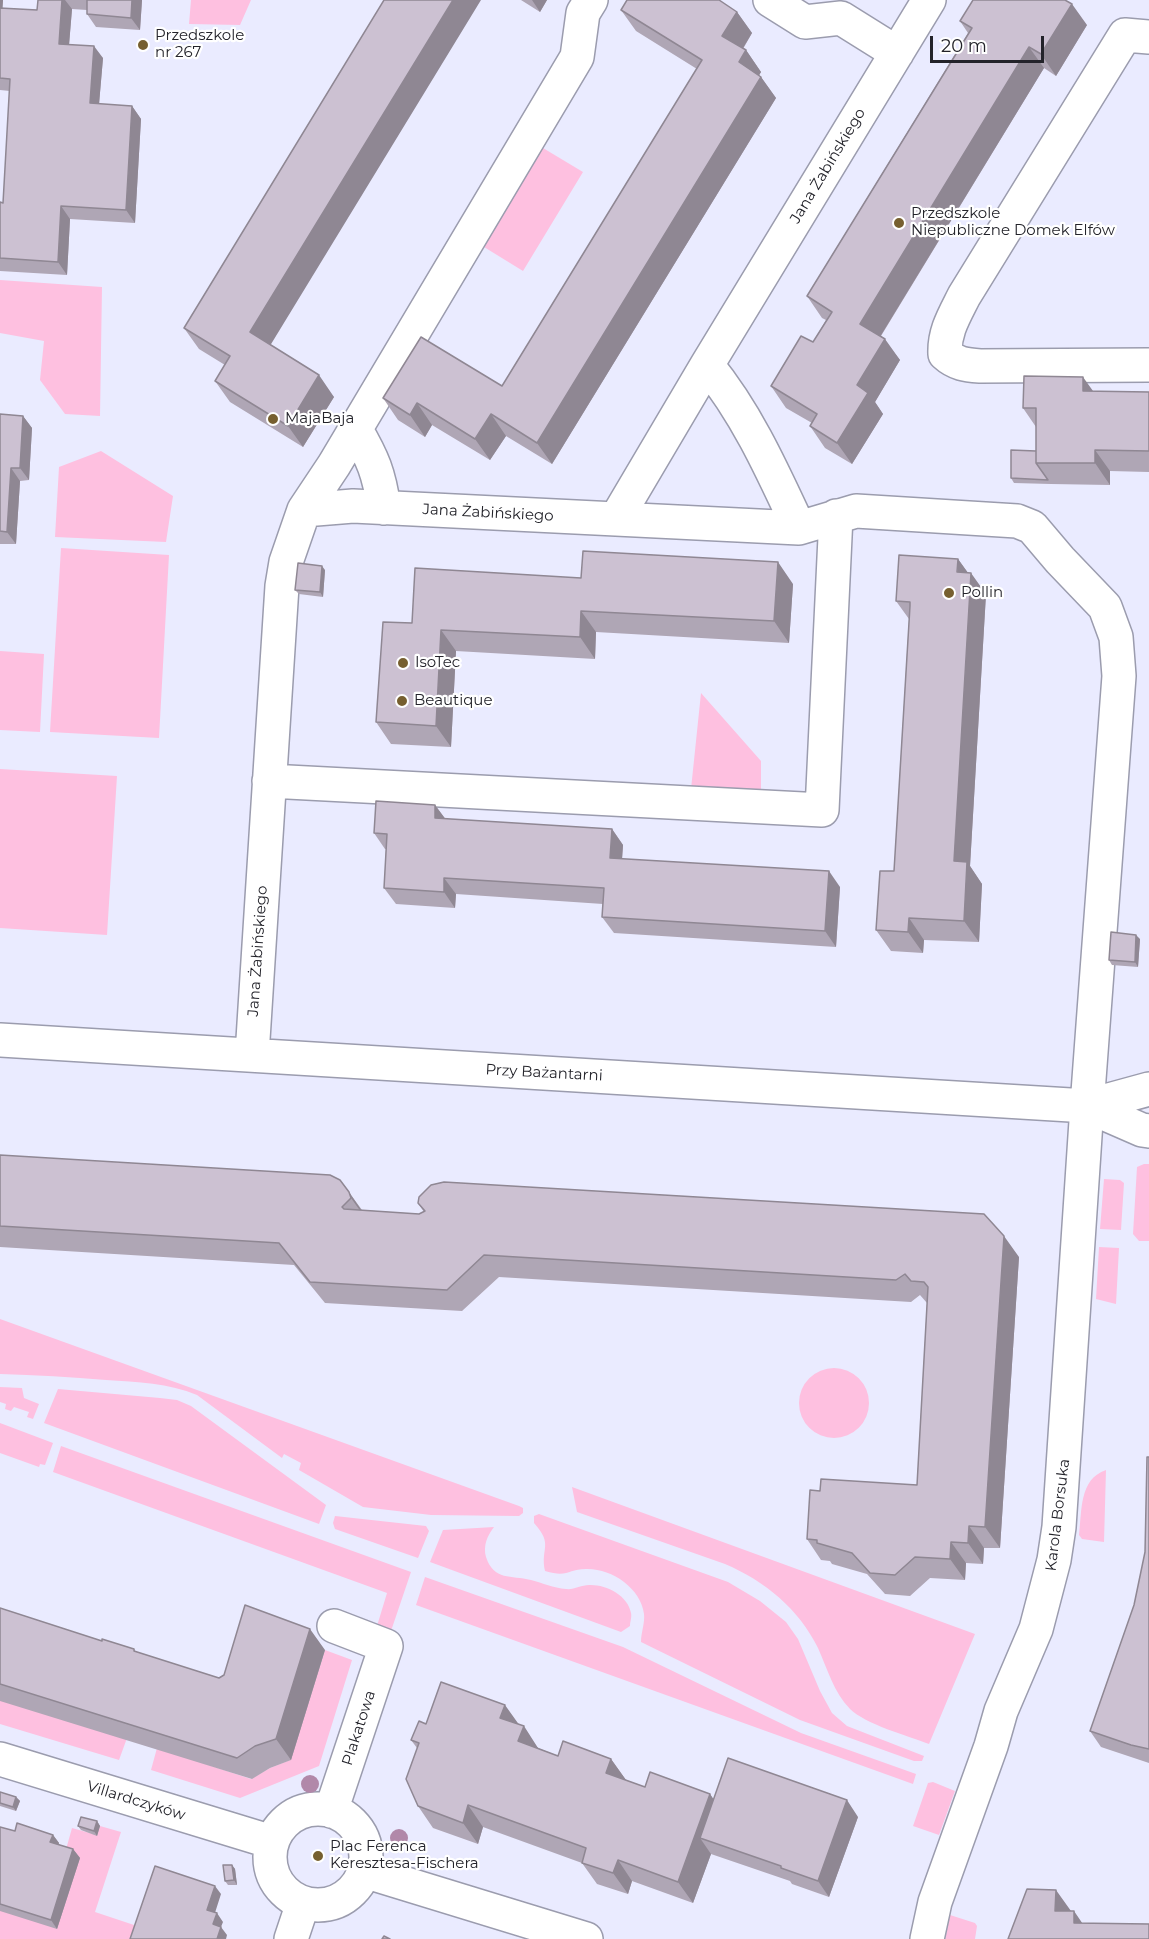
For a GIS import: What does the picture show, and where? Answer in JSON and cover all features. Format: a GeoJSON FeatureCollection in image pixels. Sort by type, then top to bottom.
{"type":"FeatureCollection","features":[{"type":"Feature","properties":{"kind":"street"},"geometry":{"type":"LineString","coordinates":[[304,510],[356,428],[577,57],[583,13],[591,0]]}},
{"type":"Feature","properties":{"kind":"street"},"geometry":{"type":"LineString","coordinates":[[770,0],[804,22],[841,18],[897,53]]}},
{"type":"Feature","properties":{"kind":"street","name":"Jana Żabińskiego"},"geometry":{"type":"LineString","coordinates":[[252,1055],[282,586],[285,562],[304,510],[353,506],[616,519],[929,0]]}},
{"type":"Feature","properties":{"kind":"street"},"geometry":{"type":"LineString","coordinates":[[1149,37],[1125,35],[964,296],[947,329],[944,340],[945,354],[958,364],[980,366],[1149,365]]}},
{"type":"Feature","properties":{"kind":"street"},"geometry":{"type":"LineString","coordinates":[[616,519],[799,528],[744,416],[726,388],[707,365]]}},
{"type":"Feature","properties":{"kind":"street"},"geometry":{"type":"LineString","coordinates":[[356,428],[373,459],[379,477],[384,508]]}},
{"type":"Feature","properties":{"kind":"street","name":"Karola Borsuka"},"geometry":{"type":"LineString","coordinates":[[799,528],[856,511],[1017,521],[1032,527],[1105,607],[1116,637],[1119,676],[1087,1106],[1063,1493],[1054,1560],[1036,1629],[1001,1711],[991,1746],[935,1902],[927,1939]]}},
{"type":"Feature","properties":{"kind":"street"},"geometry":{"type":"LineString","coordinates":[[269,782],[822,810],[836,516]]}},
{"type":"Feature","properties":{"kind":"street","name":"Przy Bażantarni"},"geometry":{"type":"LineString","coordinates":[[0,1040],[1087,1106],[1149,1089]]}},
{"type":"Feature","properties":{"kind":"street","name":"Przy Bażantarni"},"geometry":{"type":"LineString","coordinates":[[1087,1106],[1149,1131]]}},
{"type":"Feature","properties":{"kind":"street","name":"Plakatowa"},"geometry":{"type":"LineString","coordinates":[[331,1811],[386,1646],[334,1626]]}},
{"type":"Feature","properties":{"kind":"street","name":"Villardczyków"},"geometry":{"type":"LineString","coordinates":[[0,1759],[272,1842]]}},
{"type":"Feature","properties":{"kind":"street"},"geometry":{"type":"LineString","coordinates":[[319,1809],[331,1811],[348,1820],[358,1830],[364,1844],[366,1860],[364,1871],[356,1887],[345,1897],[332,1904],[317,1906],[303,1903],[289,1896],[278,1885],[271,1872],[269,1857],[272,1842],[279,1828],[290,1817],[304,1811],[319,1809]]}},
{"type":"Feature","properties":{"kind":"street"},"geometry":{"type":"LineString","coordinates":[[364,1871],[586,1939]]}},
{"type":"Feature","properties":{"kind":"street"},"geometry":{"type":"LineString","coordinates":[[291,1939],[303,1903]]}},
{"type":"Feature","properties":{"kind":"shaded area"},"geometry":{"type":"Polygon","coordinates":[[[191,0],[251,0],[240,25],[189,24],[191,0]]]}},
{"type":"Feature","properties":{"kind":"shaded area"},"geometry":{"type":"Polygon","coordinates":[[[543,148],[583,172],[523,271],[484,247],[543,148]]]}},
{"type":"Feature","properties":{"kind":"shaded area"},"geometry":{"type":"Polygon","coordinates":[[[0,280],[102,287],[100,416],[65,414],[40,380],[44,341],[0,333],[0,280]]]}},
{"type":"Feature","properties":{"kind":"shaded area"},"geometry":{"type":"Polygon","coordinates":[[[101,451],[173,496],[166,542],[55,537],[59,467],[101,451]]]}},
{"type":"Feature","properties":{"kind":"shaded area"},"geometry":{"type":"Polygon","coordinates":[[[61,548],[169,555],[159,738],[50,732],[61,548]]]}},
{"type":"Feature","properties":{"kind":"shaded area"},"geometry":{"type":"Polygon","coordinates":[[[0,651],[44,654],[40,732],[0,730],[0,651]]]}},
{"type":"Feature","properties":{"kind":"shaded area"},"geometry":{"type":"Polygon","coordinates":[[[701,693],[761,761],[761,792],[691,789],[701,693]]]}},
{"type":"Feature","properties":{"kind":"shaded area"},"geometry":{"type":"Polygon","coordinates":[[[0,769],[117,776],[107,935],[0,928],[0,769]]]}},
{"type":"Feature","properties":{"kind":"shaded area"},"geometry":{"type":"Polygon","coordinates":[[[1149,1164],[1149,1241],[1139,1241],[1133,1234],[1137,1167],[1149,1164]]]}},
{"type":"Feature","properties":{"kind":"shaded area"},"geometry":{"type":"Polygon","coordinates":[[[1104,1179],[1120,1180],[1124,1183],[1121,1230],[1100,1229],[1104,1179]]]}},
{"type":"Feature","properties":{"kind":"shaded area"},"geometry":{"type":"Polygon","coordinates":[[[1099,1247],[1119,1248],[1116,1304],[1096,1299],[1099,1247]]]}},
{"type":"Feature","properties":{"kind":"shaded area"},"geometry":{"type":"Polygon","coordinates":[[[0,1319],[519,1506],[523,1508],[523,1513],[519,1516],[431,1515],[363,1507],[299,1470],[301,1463],[284,1454],[282,1458],[197,1395],[141,1382],[0,1374],[0,1319]]]}},
{"type":"Feature","properties":{"kind":"shaded area"},"geometry":{"type":"Polygon","coordinates":[[[834,1368],[847,1371],[859,1378],[866,1390],[869,1403],[866,1416],[859,1428],[847,1435],[834,1438],[821,1435],[809,1428],[802,1416],[799,1403],[802,1390],[809,1378],[821,1371],[834,1368]]]}},
{"type":"Feature","properties":{"kind":"shaded area"},"geometry":{"type":"Polygon","coordinates":[[[0,1387],[22,1388],[24,1398],[39,1404],[33,1419],[27,1417],[29,1412],[14,1407],[11,1411],[5,1409],[6,1404],[0,1402],[0,1387]]]}},
{"type":"Feature","properties":{"kind":"shaded area"},"geometry":{"type":"Polygon","coordinates":[[[58,1389],[177,1400],[191,1406],[326,1505],[319,1524],[44,1423],[58,1389]]]}},
{"type":"Feature","properties":{"kind":"shaded area"},"geometry":{"type":"Polygon","coordinates":[[[0,1423],[53,1443],[45,1465],[40,1464],[39,1467],[0,1453],[0,1423]]]}},
{"type":"Feature","properties":{"kind":"shaded area"},"geometry":{"type":"Polygon","coordinates":[[[61,1446],[411,1572],[391,1631],[377,1626],[387,1593],[53,1472],[61,1446]]]}},
{"type":"Feature","properties":{"kind":"shaded area"},"geometry":{"type":"Polygon","coordinates":[[[1106,1470],[1104,1542],[1082,1539],[1079,1535],[1086,1488],[1097,1474],[1106,1470]]]}},
{"type":"Feature","properties":{"kind":"shaded area"},"geometry":{"type":"Polygon","coordinates":[[[572,1487],[975,1634],[929,1744],[876,1725],[850,1709],[835,1688],[810,1634],[791,1609],[767,1588],[725,1564],[577,1512],[572,1487]]]}},
{"type":"Feature","properties":{"kind":"shaded area"},"geometry":{"type":"Polygon","coordinates":[[[539,1514],[728,1582],[760,1601],[786,1622],[798,1639],[832,1713],[847,1726],[924,1756],[922,1761],[914,1761],[800,1720],[641,1642],[644,1617],[642,1605],[631,1588],[623,1581],[596,1570],[580,1569],[559,1574],[545,1571],[545,1542],[534,1523],[534,1516],[539,1514]]]}},
{"type":"Feature","properties":{"kind":"shaded area"},"geometry":{"type":"Polygon","coordinates":[[[335,1516],[426,1526],[429,1531],[418,1558],[335,1529],[333,1523],[335,1516]]]}},
{"type":"Feature","properties":{"kind":"shaded area"},"geometry":{"type":"Polygon","coordinates":[[[494,1527],[485,1549],[489,1565],[498,1574],[531,1580],[552,1587],[572,1589],[589,1585],[602,1586],[615,1592],[625,1601],[631,1615],[630,1626],[621,1632],[430,1562],[443,1530],[494,1527]]]}},
{"type":"Feature","properties":{"kind":"shaded area"},"geometry":{"type":"Polygon","coordinates":[[[425,1577],[623,1647],[801,1733],[916,1774],[913,1784],[416,1605],[425,1577]]]}},
{"type":"Feature","properties":{"kind":"shaded area"},"geometry":{"type":"Polygon","coordinates":[[[325,1650],[352,1660],[319,1766],[240,1798],[151,1770],[157,1748],[251,1779],[290,1760],[325,1650]]]}},
{"type":"Feature","properties":{"kind":"shaded area"},"geometry":{"type":"Polygon","coordinates":[[[0,1700],[127,1738],[119,1760],[0,1724],[0,1700]]]}},
{"type":"Feature","properties":{"kind":"shaded area"},"geometry":{"type":"Polygon","coordinates":[[[933,1782],[955,1791],[939,1835],[913,1826],[928,1783],[933,1782]]]}},
{"type":"Feature","properties":{"kind":"shaded area"},"geometry":{"type":"Polygon","coordinates":[[[100,1826],[121,1832],[95,1912],[143,1928],[140,1939],[0,1939],[0,1911],[65,1853],[72,1828],[97,1835],[100,1826]]]}},
{"type":"Feature","properties":{"kind":"shaded area"},"geometry":{"type":"Polygon","coordinates":[[[950,1915],[975,1923],[977,1926],[975,1939],[945,1939],[950,1915]]]}},
{"type":"Feature","properties":{"kind":"building"},"geometry":{"type":"Polygon","coordinates":[[[38,0],[62,0],[59,44],[94,46],[90,103],[132,106],[126,210],[61,206],[58,262],[0,258],[0,202],[3,203],[10,79],[0,78],[0,8],[37,10],[38,0]]]}},
{"type":"Feature","properties":{"kind":"building"},"geometry":{"type":"Polygon","coordinates":[[[87,0],[132,0],[131,18],[87,14],[87,0]]]}},
{"type":"Feature","properties":{"kind":"building"},"geometry":{"type":"Polygon","coordinates":[[[384,0],[453,0],[250,332],[319,375],[288,426],[215,381],[230,356],[184,328],[384,0]]]}},
{"type":"Feature","properties":{"kind":"building"},"geometry":{"type":"Polygon","coordinates":[[[627,0],[719,0],[737,12],[722,36],[746,50],[739,62],[761,77],[537,443],[491,414],[475,439],[417,403],[410,415],[383,398],[421,337],[502,386],[702,60],[621,10],[627,0]]]}},
{"type":"Feature","properties":{"kind":"building"},"geometry":{"type":"Polygon","coordinates":[[[973,0],[1065,0],[1072,4],[1041,54],[1029,47],[860,324],[885,339],[857,385],[868,393],[837,443],[810,426],[817,414],[771,386],[801,336],[813,342],[832,312],[807,296],[972,28],[960,21],[973,0]]]}},
{"type":"Feature","properties":{"kind":"building"},"geometry":{"type":"Polygon","coordinates":[[[1024,376],[1083,377],[1083,391],[1149,392],[1149,451],[1095,450],[1095,463],[1036,463],[1036,408],[1023,408],[1024,376]]]}},
{"type":"Feature","properties":{"kind":"building"},"geometry":{"type":"Polygon","coordinates":[[[0,414],[23,416],[20,468],[11,468],[7,532],[0,531],[0,414]]]}},
{"type":"Feature","properties":{"kind":"building"},"geometry":{"type":"Polygon","coordinates":[[[1011,450],[1036,451],[1036,463],[1048,480],[1011,478],[1011,450]]]}},
{"type":"Feature","properties":{"kind":"building"},"geometry":{"type":"Polygon","coordinates":[[[583,551],[778,562],[774,621],[581,611],[580,637],[441,630],[436,726],[376,722],[383,622],[412,623],[415,568],[581,578],[583,551]]]}},
{"type":"Feature","properties":{"kind":"building"},"geometry":{"type":"Polygon","coordinates":[[[899,555],[958,559],[957,572],[971,573],[954,861],[967,862],[964,921],[909,918],[908,932],[876,930],[880,871],[894,871],[910,606],[910,602],[896,601],[899,555]]]}},
{"type":"Feature","properties":{"kind":"building"},"geometry":{"type":"Polygon","coordinates":[[[298,563],[322,566],[320,592],[295,590],[298,563]]]}},
{"type":"Feature","properties":{"kind":"building"},"geometry":{"type":"Polygon","coordinates":[[[376,801],[435,805],[435,818],[612,829],[610,858],[829,871],[825,931],[602,917],[604,888],[444,878],[444,892],[384,888],[387,834],[374,833],[376,801]]]}},
{"type":"Feature","properties":{"kind":"building"},"geometry":{"type":"Polygon","coordinates":[[[1111,932],[1136,935],[1135,962],[1109,960],[1111,932]]]}},
{"type":"Feature","properties":{"kind":"building"},"geometry":{"type":"Polygon","coordinates":[[[0,1155],[330,1175],[340,1180],[349,1192],[351,1198],[342,1207],[344,1209],[419,1214],[425,1211],[418,1203],[419,1197],[431,1185],[444,1182],[984,1214],[1004,1236],[985,1527],[969,1526],[968,1543],[951,1542],[950,1559],[915,1557],[895,1575],[870,1573],[852,1553],[817,1543],[817,1540],[807,1539],[810,1490],[820,1491],[821,1479],[917,1485],[928,1287],[924,1282],[911,1281],[905,1274],[896,1280],[484,1255],[447,1290],[310,1282],[279,1243],[0,1226],[0,1155]]]}},
{"type":"Feature","properties":{"kind":"building"},"geometry":{"type":"Polygon","coordinates":[[[1147,1457],[1149,1457],[1149,1749],[1090,1731],[1134,1605],[1145,1552],[1147,1457]]]}},
{"type":"Feature","properties":{"kind":"building"},"geometry":{"type":"Polygon","coordinates":[[[245,1605],[310,1629],[276,1739],[255,1746],[237,1758],[0,1684],[0,1608],[219,1678],[224,1675],[245,1605]]]}},
{"type":"Feature","properties":{"kind":"building"},"geometry":{"type":"Polygon","coordinates":[[[441,1682],[505,1705],[500,1718],[524,1726],[518,1741],[558,1756],[563,1741],[611,1759],[606,1773],[645,1787],[650,1772],[710,1794],[678,1882],[618,1860],[613,1873],[582,1863],[586,1848],[468,1805],[463,1823],[418,1806],[406,1779],[419,1743],[411,1740],[419,1721],[426,1724],[441,1682]]]}},
{"type":"Feature","properties":{"kind":"building"},"geometry":{"type":"Polygon","coordinates":[[[728,1758],[847,1800],[818,1881],[700,1838],[728,1758]]]}},
{"type":"Feature","properties":{"kind":"building"},"geometry":{"type":"Polygon","coordinates":[[[0,1792],[16,1797],[13,1807],[0,1803],[0,1792]]]}},
{"type":"Feature","properties":{"kind":"building"},"geometry":{"type":"Polygon","coordinates":[[[81,1817],[97,1821],[94,1831],[78,1826],[81,1817]]]}},
{"type":"Feature","properties":{"kind":"building"},"geometry":{"type":"Polygon","coordinates":[[[17,1823],[53,1835],[50,1842],[73,1849],[51,1920],[0,1904],[0,1827],[15,1831],[17,1823]]]}},
{"type":"Feature","properties":{"kind":"building"},"geometry":{"type":"Polygon","coordinates":[[[223,1865],[232,1865],[234,1880],[225,1881],[223,1865]]]}},
{"type":"Feature","properties":{"kind":"building"},"geometry":{"type":"Polygon","coordinates":[[[155,1866],[215,1886],[207,1910],[217,1913],[213,1924],[221,1927],[217,1939],[130,1939],[155,1866]]]}},
{"type":"Feature","properties":{"kind":"building"},"geometry":{"type":"Polygon","coordinates":[[[1027,1889],[1056,1890],[1055,1911],[1074,1911],[1074,1923],[1149,1924],[1149,1939],[1008,1939],[1027,1889]]]}},
{"type":"Feature","properties":{"kind":"place","name":"Przedszkole nr 267"},"geometry":{"type":"Point","coordinates":[143,45]}},
{"type":"Feature","properties":{"kind":"place","name":"Przedszkole Niepubliczne Domek Elfów"},"geometry":{"type":"Point","coordinates":[899,223]}},
{"type":"Feature","properties":{"kind":"place","name":"MajaBaja"},"geometry":{"type":"Point","coordinates":[273,419]}},
{"type":"Feature","properties":{"kind":"place","name":"Pollin"},"geometry":{"type":"Point","coordinates":[949,593]}},
{"type":"Feature","properties":{"kind":"place","name":"IsoTec"},"geometry":{"type":"Point","coordinates":[403,663]}},
{"type":"Feature","properties":{"kind":"place","name":"Beautique"},"geometry":{"type":"Point","coordinates":[402,701]}},
{"type":"Feature","properties":{"kind":"place","name":"Plac Ferenca Keresztesa-Fischera"},"geometry":{"type":"Point","coordinates":[318,1856]}}]}
